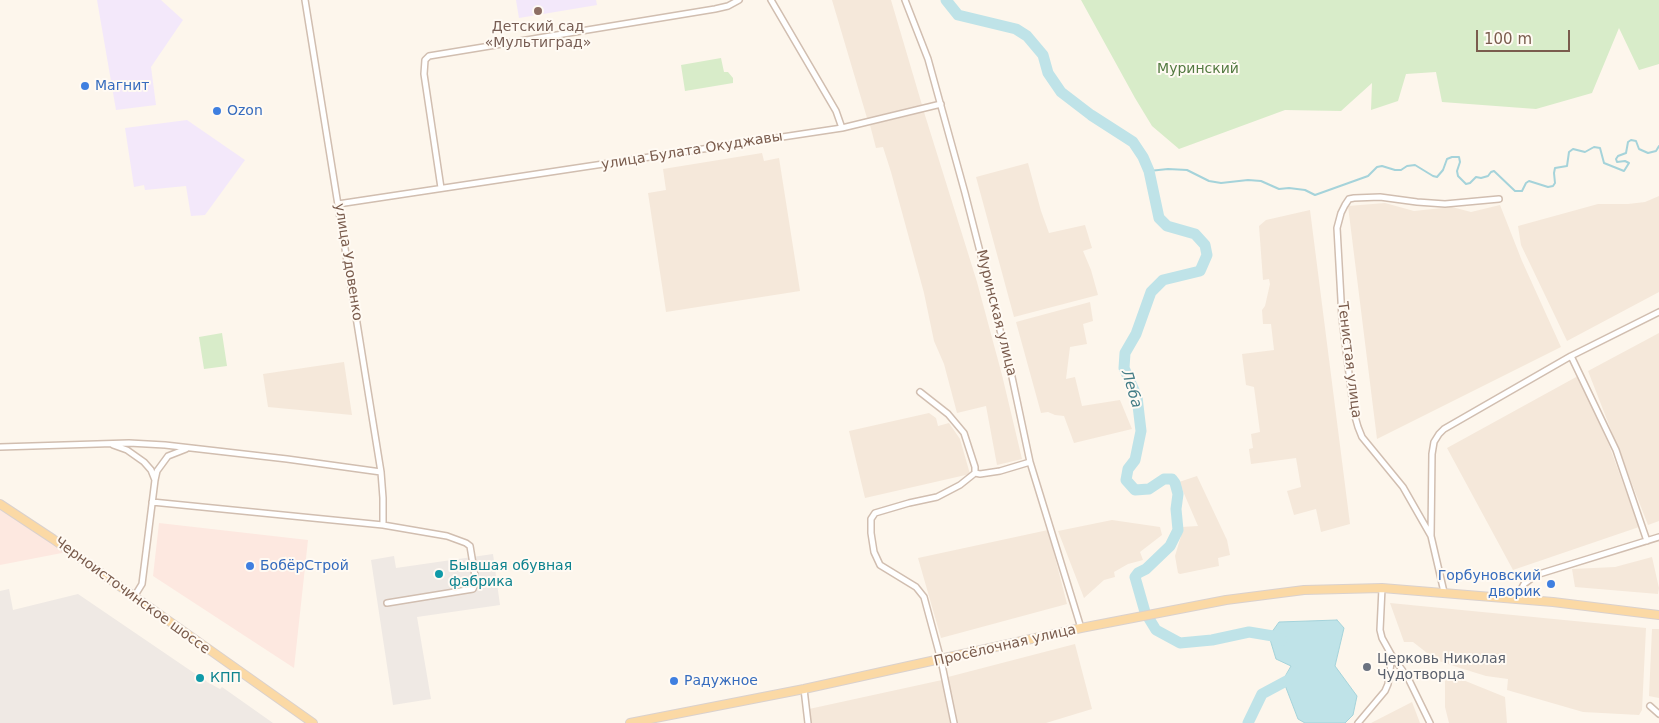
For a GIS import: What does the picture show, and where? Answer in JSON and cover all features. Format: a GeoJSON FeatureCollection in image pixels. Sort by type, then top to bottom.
{"type":"FeatureCollection","features":[{"type":"Feature","properties":{"kind":"main road","name":"Черноисточинское шоссе"},"geometry":{"type":"LineString","coordinates":[[0,504],[53,539],[313,723]]}},
{"type":"Feature","properties":{"kind":"main road","name":"Просёлочная улица"},"geometry":{"type":"LineString","coordinates":[[630,723],[804,689],[1081,628],[1226,600],[1304,590],[1382,588],[1444,592],[1601,607],[1659,615]]}},
{"type":"Feature","properties":{"kind":"street","name":"улица Удовенко"},"geometry":{"type":"LineString","coordinates":[[305,0],[381,472],[384,498],[383,525]]}},
{"type":"Feature","properties":{"kind":"street"},"geometry":{"type":"LineString","coordinates":[[441,188],[424,74],[426,60],[429,56],[715,9],[728,6],[738,0]]}},
{"type":"Feature","properties":{"kind":"street"},"geometry":{"type":"LineString","coordinates":[[771,0],[836,111],[842,128]]}},
{"type":"Feature","properties":{"kind":"street","name":"Муринская улица"},"geometry":{"type":"LineString","coordinates":[[905,0],[928,59],[941,104],[1010,367],[1030,462],[1081,628]]}},
{"type":"Feature","properties":{"kind":"street","name":"улица Булата Окуджавы"},"geometry":{"type":"LineString","coordinates":[[338,204],[842,128],[941,104]]}},
{"type":"Feature","properties":{"kind":"street","name":"Тенистая улица"},"geometry":{"type":"LineString","coordinates":[[1431,536],[1403,487],[1362,437],[1354,414],[1342,318],[1337,243],[1340,213],[1349,200],[1354,198],[1380,197],[1445,204],[1499,199]]}},
{"type":"Feature","properties":{"kind":"street"},"geometry":{"type":"LineString","coordinates":[[1444,592],[1431,536],[1432,454],[1434,442],[1438,434],[1571,356],[1659,312]]}},
{"type":"Feature","properties":{"kind":"street"},"geometry":{"type":"LineString","coordinates":[[1571,356],[1616,450],[1647,541]]}},
{"type":"Feature","properties":{"kind":"street"},"geometry":{"type":"LineString","coordinates":[[920,392],[948,414],[964,433],[975,467],[974,473],[960,485],[937,497],[875,513],[871,519],[871,533],[874,552],[880,565],[916,587],[924,597],[941,660],[954,723]]}},
{"type":"Feature","properties":{"kind":"street"},"geometry":{"type":"LineString","coordinates":[[108,444],[127,450],[136,456],[151,470],[155,480]]}},
{"type":"Feature","properties":{"kind":"street"},"geometry":{"type":"LineString","coordinates":[[0,447],[138,444],[287,459],[381,472]]}},
{"type":"Feature","properties":{"kind":"street"},"geometry":{"type":"LineString","coordinates":[[134,597],[142,584],[157,471],[164,460],[172,454],[188,449]]}},
{"type":"Feature","properties":{"kind":"street"},"geometry":{"type":"LineString","coordinates":[[974,473],[994,472],[1030,462]]}},
{"type":"Feature","properties":{"kind":"street"},"geometry":{"type":"LineString","coordinates":[[152,502],[383,525],[447,536],[468,544],[471,550],[476,582],[474,587],[387,603]]}},
{"type":"Feature","properties":{"kind":"street"},"geometry":{"type":"LineString","coordinates":[[1516,599],[1524,584],[1536,575],[1659,537]]}},
{"type":"Feature","properties":{"kind":"street"},"geometry":{"type":"LineString","coordinates":[[1382,588],[1380,630],[1382,638],[1408,678],[1430,723]]}},
{"type":"Feature","properties":{"kind":"street"},"geometry":{"type":"LineString","coordinates":[[1358,723],[1385,691],[1392,656]]}},
{"type":"Feature","properties":{"kind":"street"},"geometry":{"type":"LineString","coordinates":[[804,689],[808,723]]}},
{"type":"Feature","properties":{"kind":"street"},"geometry":{"type":"LineString","coordinates":[[1650,706],[1659,714]]}},
{"type":"Feature","properties":{"kind":"shaded area"},"geometry":{"type":"Polygon","coordinates":[[[97,0],[161,0],[183,20],[151,67],[156,105],[116,110],[97,0]]]}},
{"type":"Feature","properties":{"kind":"shaded area","name":"Детский сад «Мультиград»"},"geometry":{"type":"Polygon","coordinates":[[[516,0],[596,0],[597,5],[519,18],[516,0]]]}},
{"type":"Feature","properties":{"kind":"shaded area"},"geometry":{"type":"Polygon","coordinates":[[[832,0],[891,0],[922,105],[867,118],[832,0]]]}},
{"type":"Feature","properties":{"kind":"shaded area"},"geometry":{"type":"Polygon","coordinates":[[[924,112],[977,282],[1022,459],[997,465],[986,406],[957,413],[944,364],[934,341],[924,293],[891,172],[883,147],[876,148],[870,125],[924,112]]]}},
{"type":"Feature","properties":{"kind":"shaded area"},"geometry":{"type":"Polygon","coordinates":[[[187,120],[245,160],[205,215],[191,216],[186,186],[145,190],[144,185],[134,187],[125,128],[187,120]]]}},
{"type":"Feature","properties":{"kind":"shaded area"},"geometry":{"type":"Polygon","coordinates":[[[762,153],[764,161],[779,158],[800,291],[666,312],[648,193],[666,190],[663,169],[762,153]]]}},
{"type":"Feature","properties":{"kind":"shaded area"},"geometry":{"type":"Polygon","coordinates":[[[1028,163],[1049,233],[1085,225],[1092,248],[1083,251],[1098,295],[1014,317],[976,177],[1028,163]]]}},
{"type":"Feature","properties":{"kind":"shaded area"},"geometry":{"type":"Polygon","coordinates":[[[1659,196],[1659,292],[1567,341],[1521,245],[1518,226],[1598,204],[1645,202],[1659,196]]]}},
{"type":"Feature","properties":{"kind":"shaded area"},"geometry":{"type":"Polygon","coordinates":[[[1385,203],[1414,211],[1452,207],[1471,212],[1500,205],[1522,261],[1561,347],[1377,439],[1348,206],[1385,203]]]}},
{"type":"Feature","properties":{"kind":"shaded area"},"geometry":{"type":"Polygon","coordinates":[[[1310,210],[1350,524],[1321,532],[1316,509],[1294,515],[1287,491],[1301,487],[1296,458],[1251,464],[1249,449],[1253,448],[1251,434],[1260,432],[1254,387],[1246,385],[1242,354],[1274,350],[1271,324],[1263,324],[1262,310],[1265,306],[1270,284],[1269,279],[1263,280],[1259,226],[1266,220],[1310,210]]]}},
{"type":"Feature","properties":{"kind":"shaded area"},"geometry":{"type":"Polygon","coordinates":[[[1090,302],[1093,321],[1083,324],[1087,344],[1070,347],[1066,379],[1075,377],[1082,406],[1120,400],[1132,429],[1074,443],[1064,416],[1048,412],[1041,413],[1016,322],[1090,302]]]}},
{"type":"Feature","properties":{"kind":"shaded area"},"geometry":{"type":"Polygon","coordinates":[[[1659,333],[1659,521],[1648,525],[1588,371],[1659,333]]]}},
{"type":"Feature","properties":{"kind":"shaded area"},"geometry":{"type":"Polygon","coordinates":[[[344,362],[352,415],[268,407],[263,374],[344,362]]]}},
{"type":"Feature","properties":{"kind":"shaded area"},"geometry":{"type":"Polygon","coordinates":[[[1578,376],[1609,445],[1639,527],[1513,570],[1447,448],[1578,376]]]}},
{"type":"Feature","properties":{"kind":"shaded area"},"geometry":{"type":"Polygon","coordinates":[[[929,413],[936,418],[938,426],[949,423],[960,439],[970,474],[865,498],[849,431],[929,413]]]}},
{"type":"Feature","properties":{"kind":"shaded area"},"geometry":{"type":"Polygon","coordinates":[[[1197,476],[1227,540],[1230,555],[1218,558],[1219,566],[1180,574],[1178,573],[1175,556],[1181,536],[1181,527],[1198,526],[1179,482],[1197,476]]]}},
{"type":"Feature","properties":{"kind":"shaded area"},"geometry":{"type":"Polygon","coordinates":[[[0,510],[10,516],[67,552],[0,565],[0,510]]]}},
{"type":"Feature","properties":{"kind":"shaded area"},"geometry":{"type":"Polygon","coordinates":[[[1112,520],[1160,527],[1162,535],[1140,552],[1143,560],[1128,564],[1114,572],[1115,577],[1104,580],[1084,598],[1058,531],[1112,520]]]}},
{"type":"Feature","properties":{"kind":"shaded area"},"geometry":{"type":"Polygon","coordinates":[[[159,523],[308,540],[294,668],[153,576],[159,523]]]}},
{"type":"Feature","properties":{"kind":"shaded area"},"geometry":{"type":"Polygon","coordinates":[[[1048,530],[1067,604],[941,638],[918,558],[1048,530]]]}},
{"type":"Feature","properties":{"kind":"shaded area"},"geometry":{"type":"Polygon","coordinates":[[[493,554],[500,605],[417,617],[431,699],[393,705],[371,560],[394,556],[396,568],[493,554]]]}},
{"type":"Feature","properties":{"kind":"shaded area"},"geometry":{"type":"Polygon","coordinates":[[[1652,557],[1659,588],[1658,594],[1575,587],[1572,569],[1615,567],[1652,557]]]}},
{"type":"Feature","properties":{"kind":"shaded area"},"geometry":{"type":"Polygon","coordinates":[[[9,589],[13,610],[78,594],[197,675],[200,672],[205,676],[204,678],[207,682],[220,689],[222,687],[273,723],[0,723],[0,591],[9,589]]]}},
{"type":"Feature","properties":{"kind":"shaded area"},"geometry":{"type":"Polygon","coordinates":[[[1390,603],[1646,628],[1642,710],[1639,715],[1583,712],[1507,690],[1508,679],[1486,676],[1436,660],[1413,642],[1404,642],[1390,603]]]}},
{"type":"Feature","properties":{"kind":"shaded area"},"geometry":{"type":"Polygon","coordinates":[[[1652,629],[1659,629],[1659,698],[1649,696],[1652,629]]]}},
{"type":"Feature","properties":{"kind":"shaded area"},"geometry":{"type":"Polygon","coordinates":[[[1075,644],[1092,709],[1046,723],[957,723],[948,677],[1075,644]]]}},
{"type":"Feature","properties":{"kind":"shaded area"},"geometry":{"type":"Polygon","coordinates":[[[1445,678],[1463,680],[1505,697],[1507,723],[1449,723],[1445,707],[1445,678]]]}},
{"type":"Feature","properties":{"kind":"shaded area"},"geometry":{"type":"Polygon","coordinates":[[[942,680],[950,723],[810,723],[809,709],[942,680]]]}},
{"type":"Feature","properties":{"kind":"shaded area"},"geometry":{"type":"Polygon","coordinates":[[[1412,702],[1420,723],[1371,723],[1412,702]]]}},
{"type":"Feature","properties":{"kind":"green space","name":"Муринский"},"geometry":{"type":"Polygon","coordinates":[[[1081,0],[1659,0],[1659,64],[1639,70],[1619,28],[1592,93],[1536,109],[1442,102],[1436,72],[1406,74],[1398,101],[1371,110],[1372,83],[1341,111],[1285,110],[1179,149],[1152,126],[1081,0]]]}},
{"type":"Feature","properties":{"kind":"green space"},"geometry":{"type":"Polygon","coordinates":[[[721,58],[724,72],[728,72],[733,78],[733,83],[685,91],[681,65],[721,58]]]}},
{"type":"Feature","properties":{"kind":"green space"},"geometry":{"type":"Polygon","coordinates":[[[222,333],[227,366],[204,369],[199,337],[222,333]]]}},
{"type":"Feature","properties":{"kind":"water"},"geometry":{"type":"Polygon","coordinates":[[[1337,620],[1344,628],[1335,666],[1357,696],[1353,715],[1345,723],[1305,723],[1298,719],[1283,680],[1291,666],[1276,659],[1269,636],[1279,622],[1337,620]]]}},
{"type":"Feature","properties":{"kind":"waterway","name":"Леба"},"geometry":{"type":"LineString","coordinates":[[946,0],[958,15],[1016,29],[1027,36],[1043,55],[1048,73],[1061,92],[1091,115],[1133,142],[1143,157],[1149,171],[1159,218],[1167,226],[1195,234],[1205,245],[1207,255],[1200,271],[1163,280],[1151,292],[1136,334],[1125,353],[1124,368],[1137,397],[1141,431],[1135,460],[1128,469],[1126,480],[1135,490],[1149,489],[1164,479],[1172,479],[1178,494],[1176,509],[1178,530],[1170,546],[1135,577],[1145,612],[1156,630],[1180,643],[1212,640],[1249,632],[1273,636],[1282,640]]}},
{"type":"Feature","properties":{"kind":"waterway"},"geometry":{"type":"LineString","coordinates":[[1149,171],[1187,170],[1209,181],[1221,183],[1248,180],[1261,181],[1279,189],[1305,190],[1315,195],[1368,176],[1377,167],[1382,166],[1401,170],[1407,166],[1415,165],[1437,177],[1443,170],[1447,159],[1459,157],[1458,176],[1466,184],[1476,177],[1488,176],[1494,171],[1515,191],[1522,191],[1529,181],[1548,187],[1553,186],[1555,183],[1555,168],[1567,166],[1569,152],[1573,149],[1585,152],[1594,147],[1600,148],[1604,163],[1624,171],[1629,163],[1625,161],[1617,162],[1616,159],[1618,156],[1626,153],[1628,142],[1631,140],[1636,141],[1639,149],[1648,153],[1656,151],[1659,146]]}},
{"type":"Feature","properties":{"kind":"waterway","name":"Леба"},"geometry":{"type":"LineString","coordinates":[[1248,723],[1262,694],[1290,679],[1294,673]]}},
{"type":"Feature","properties":{"kind":"place","name":"Детский сад «Мультиград»"},"geometry":{"type":"Point","coordinates":[538,11]}},
{"type":"Feature","properties":{"kind":"place","name":"Магнит"},"geometry":{"type":"Point","coordinates":[85,86]}},
{"type":"Feature","properties":{"kind":"place","name":"Ozon"},"geometry":{"type":"Point","coordinates":[217,111]}},
{"type":"Feature","properties":{"kind":"place","name":"БобёрСтрой"},"geometry":{"type":"Point","coordinates":[250,566]}},
{"type":"Feature","properties":{"kind":"place","name":"Бывшая обувная фабрика"},"geometry":{"type":"Point","coordinates":[439,574]}},
{"type":"Feature","properties":{"kind":"place","name":"Горбуновский дворик"},"geometry":{"type":"Point","coordinates":[1551,584]}},
{"type":"Feature","properties":{"kind":"place","name":"Церковь Николая Чудотворца"},"geometry":{"type":"Point","coordinates":[1367,667]}},
{"type":"Feature","properties":{"kind":"place","name":"КПП"},"geometry":{"type":"Point","coordinates":[200,678]}},
{"type":"Feature","properties":{"kind":"place","name":"Радужное"},"geometry":{"type":"Point","coordinates":[674,681]}}]}
